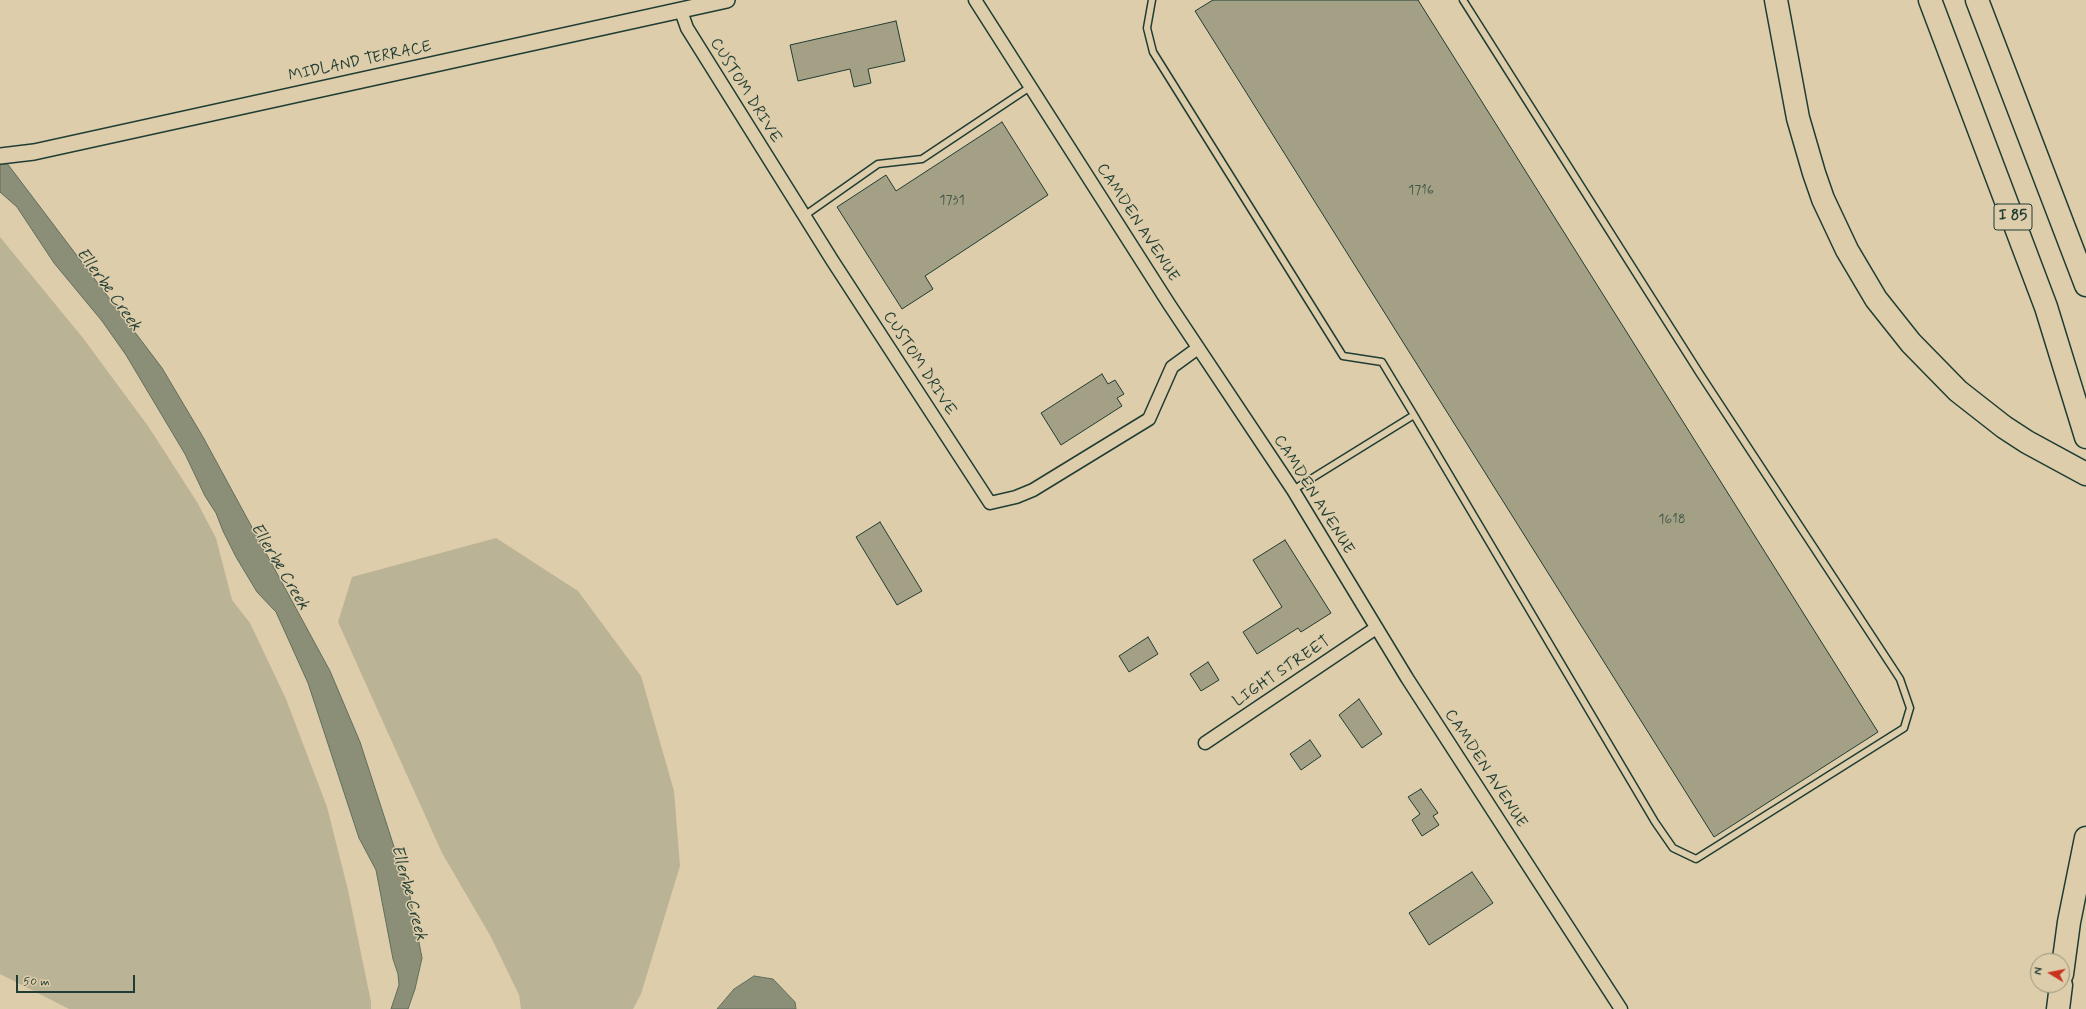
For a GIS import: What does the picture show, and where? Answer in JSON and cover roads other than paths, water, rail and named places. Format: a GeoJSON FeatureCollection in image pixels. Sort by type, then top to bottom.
{"type":"FeatureCollection","features":[{"type":"Feature","properties":{"kind":"highway"},"geometry":{"type":"LineString","coordinates":[[1776,0],[1792,90],[1805,145],[1823,199],[1850,256],[1876,299],[1911,343],[1945,379],[2004,427],[2051,456],[2086,474]]}},
{"type":"Feature","properties":{"kind":"highway","name":"I 85"},"geometry":{"type":"LineString","coordinates":[[1930,0],[2046,307],[2086,437]]}},
{"type":"Feature","properties":{"kind":"highway","name":"I 85"},"geometry":{"type":"LineString","coordinates":[[1977,0],[2086,284]]}},
{"type":"Feature","properties":{"kind":"highway"},"geometry":{"type":"LineString","coordinates":[[2065,953],[2069,922],[2086,838]]}},
{"type":"Feature","properties":{"kind":"highway"},"geometry":{"type":"LineString","coordinates":[[2058,1009],[2060,993]]}},
{"type":"Feature","properties":{"kind":"street","name":"MIDLAND TERRACE"},"geometry":{"type":"LineString","coordinates":[[0,156],[34,152],[727,0]]}},
{"type":"Feature","properties":{"kind":"street","name":"CAMDEN AVENUE"},"geometry":{"type":"LineString","coordinates":[[975,0],[1198,348],[1293,490],[1376,628],[1621,1009]]}},
{"type":"Feature","properties":{"kind":"street","name":"CUSTOM DRIVE"},"geometry":{"type":"LineString","coordinates":[[681,11],[687,28],[804,216],[990,503],[1016,497],[1033,490],[1149,419],[1172,367],[1198,348]]}},
{"type":"Feature","properties":{"kind":"street","name":"LIGHT STREET"},"geometry":{"type":"LineString","coordinates":[[1205,743],[1376,628]]}},
{"type":"Feature","properties":{"kind":"lane"},"geometry":{"type":"LineString","coordinates":[[1152,0],[1147,28],[1153,52],[1343,356],[1382,362],[1655,822],[1673,848],[1696,859],[1904,728],[1910,708],[1900,680],[1700,374],[1463,0]]}},
{"type":"Feature","properties":{"kind":"lane"},"geometry":{"type":"LineString","coordinates":[[804,216],[878,164],[922,160],[1030,87]]}},
{"type":"Feature","properties":{"kind":"lane"},"geometry":{"type":"LineString","coordinates":[[1293,490],[1414,415]]}},
{"type":"Feature","properties":{"kind":"water","name":"Ellerbe Creek"},"geometry":{"type":"Polygon","coordinates":[[[0,154],[162,368],[203,437],[330,671],[360,742],[410,896],[422,958],[415,989],[408,1009],[391,1009],[399,985],[398,974],[393,959],[376,870],[359,838],[308,683],[276,612],[257,592],[236,557],[216,513],[205,496],[185,454],[126,355],[102,321],[54,263],[17,207],[0,192],[0,154]]]}},
{"type":"Feature","properties":{"kind":"water"},"geometry":{"type":"Polygon","coordinates":[[[754,976],[773,979],[795,1002],[796,1009],[717,1009],[734,989],[754,976]]]}}]}
